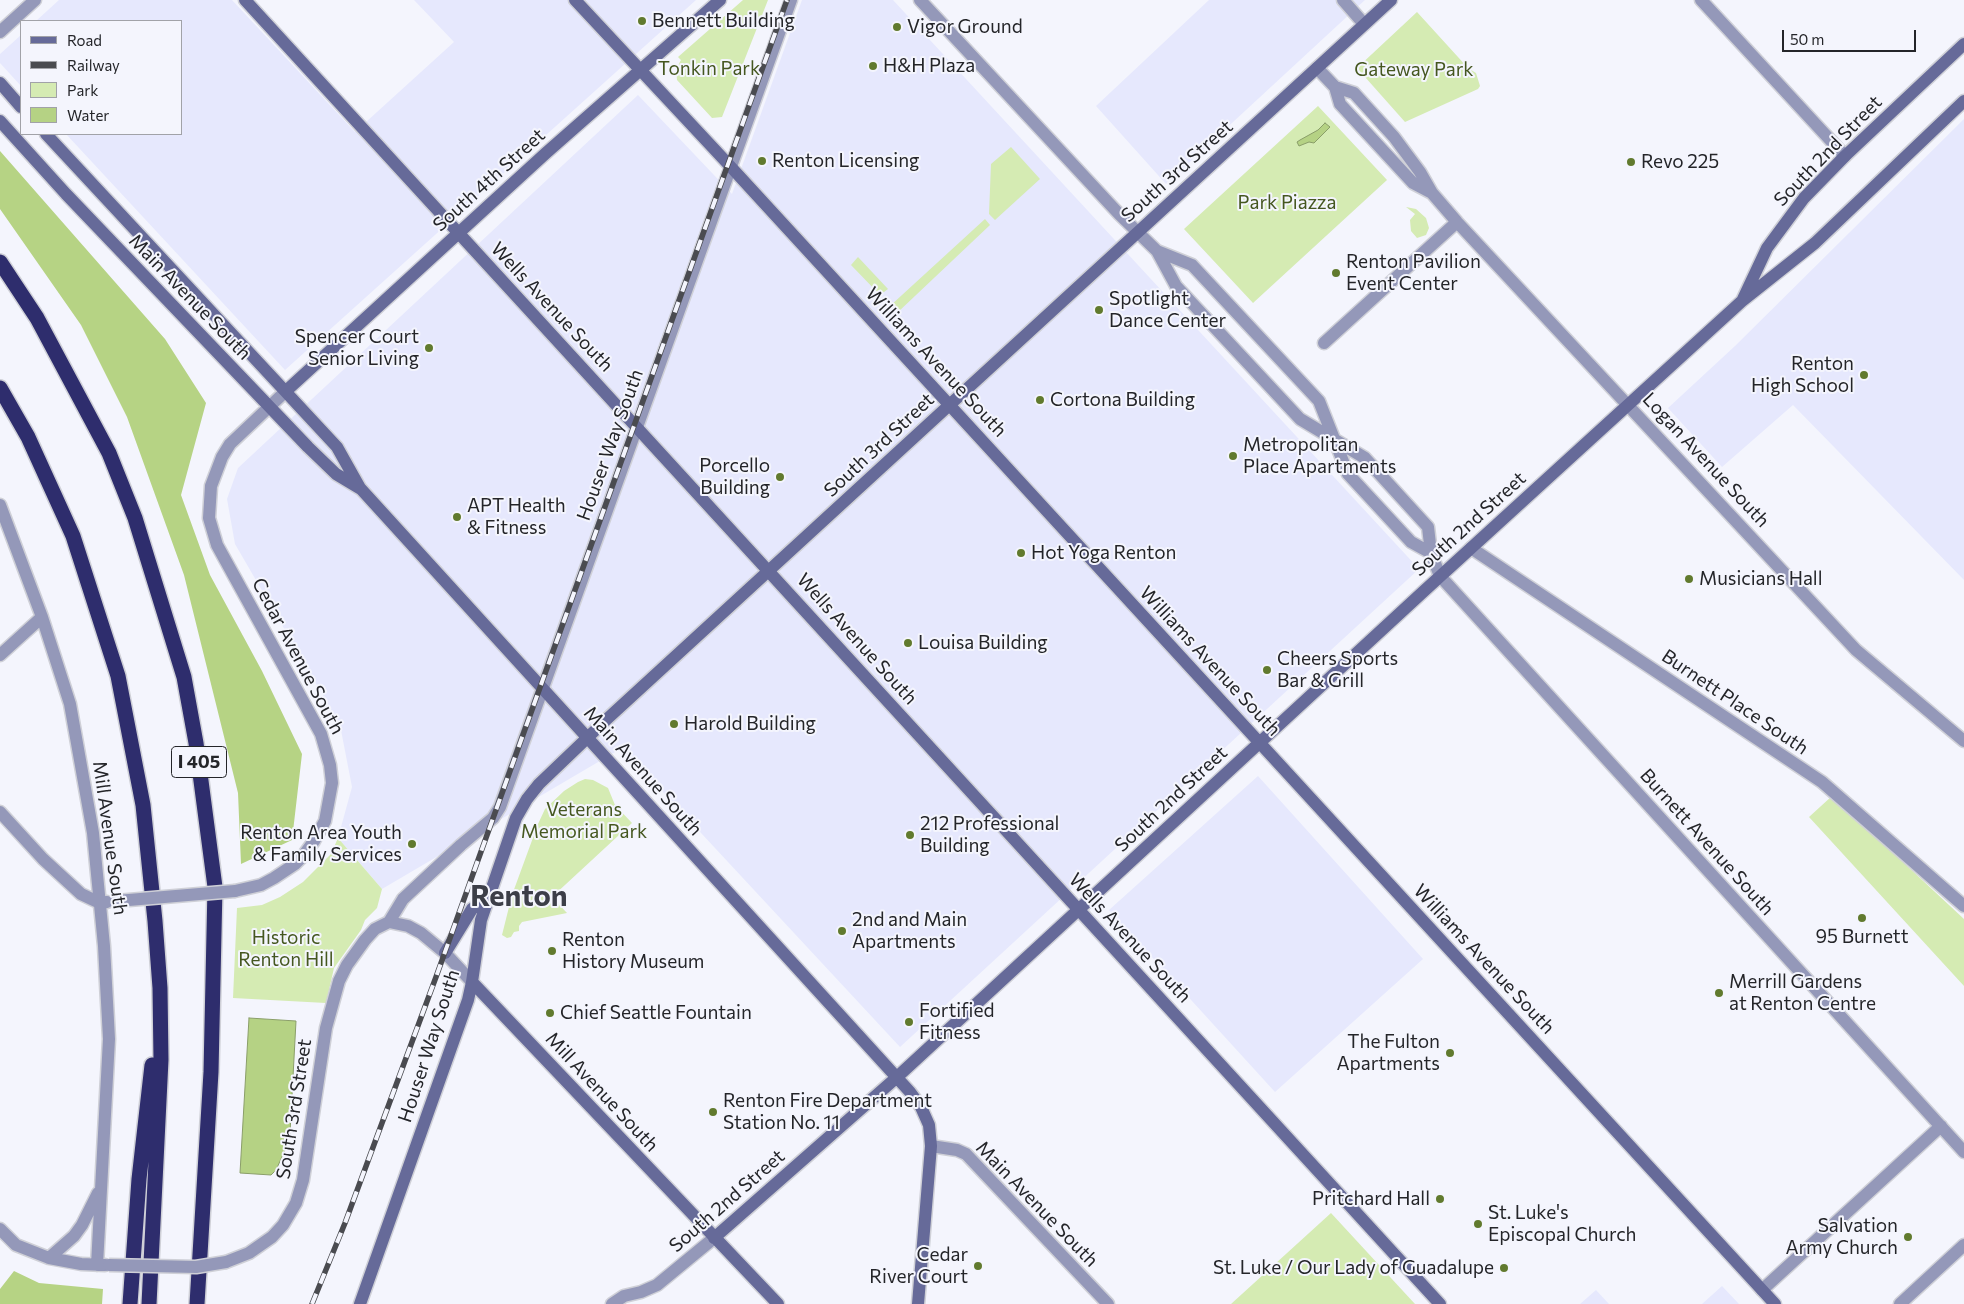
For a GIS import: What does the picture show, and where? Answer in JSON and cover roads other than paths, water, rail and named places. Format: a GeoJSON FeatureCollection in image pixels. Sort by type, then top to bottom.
{"type":"FeatureCollection","features":[{"type":"Feature","properties":{"kind":"highway","name":"I 405"},"geometry":{"type":"LineString","coordinates":[[0,262],[37,318],[109,453],[135,518],[184,678],[198,753],[215,887],[211,1072],[197,1304]]}},
{"type":"Feature","properties":{"kind":"highway"},"geometry":{"type":"LineString","coordinates":[[0,388],[28,437],[73,536],[118,676],[143,805],[160,988],[161,1060],[149,1304]]}},
{"type":"Feature","properties":{"kind":"highway"},"geometry":{"type":"LineString","coordinates":[[130,1304],[139,1178],[160,988]]}},
{"type":"Feature","properties":{"kind":"main road","name":"Wells Avenue South"},"geometry":{"type":"LineString","coordinates":[[244,0],[637,426],[1440,1304]]}},
{"type":"Feature","properties":{"kind":"main road","name":"Williams Avenue South"},"geometry":{"type":"LineString","coordinates":[[575,0],[640,72],[730,166],[1775,1304]]}},
{"type":"Feature","properties":{"kind":"main road","name":"South 4th Street"},"geometry":{"type":"LineString","coordinates":[[286,391],[458,232],[720,0]]}},
{"type":"Feature","properties":{"kind":"main road","name":"South 3rd Street"},"geometry":{"type":"LineString","coordinates":[[527,798],[587,738],[1391,0]]}},
{"type":"Feature","properties":{"kind":"main road","name":"South 2nd Street"},"geometry":{"type":"LineString","coordinates":[[1742,301],[1767,248],[1804,198],[1844,156],[1964,44]]}},
{"type":"Feature","properties":{"kind":"main road"},"geometry":{"type":"LineString","coordinates":[[0,83],[20,105]]}},
{"type":"Feature","properties":{"kind":"main road","name":"South 2nd Street"},"geometry":{"type":"LineString","coordinates":[[714,1238],[896,1078],[1440,576],[1742,301],[1815,243],[1964,101]]}},
{"type":"Feature","properties":{"kind":"main road","name":"Main Avenue South"},"geometry":{"type":"LineString","coordinates":[[0,121],[66,194],[308,447],[336,474],[361,490]]}},
{"type":"Feature","properties":{"kind":"main road","name":"Main Avenue South"},"geometry":{"type":"LineString","coordinates":[[47,135],[337,447],[361,490],[921,1107],[929,1124],[931,1146],[918,1304]]}},
{"type":"Feature","properties":{"kind":"main road","name":"Houser Way South"},"geometry":{"type":"LineString","coordinates":[[360,1304],[448,1061],[472,982],[481,920],[514,826],[527,798]]}},
{"type":"Feature","properties":{"kind":"main road"},"geometry":{"type":"LineString","coordinates":[[445,952],[472,909],[489,897]]}},
{"type":"Feature","properties":{"kind":"main road","name":"Mill Avenue South"},"geometry":{"type":"LineString","coordinates":[[472,982],[778,1304]]}},
{"type":"Feature","properties":{"kind":"street"},"geometry":{"type":"LineString","coordinates":[[0,32],[35,0]]}},
{"type":"Feature","properties":{"kind":"street","name":"Houser Way South"},"geometry":{"type":"LineString","coordinates":[[389,922],[403,899],[493,818],[500,807],[790,0]]}},
{"type":"Feature","properties":{"kind":"street","name":"Burnett Avenue South"},"geometry":{"type":"LineString","coordinates":[[920,0],[1157,251],[1176,286],[1300,419],[1365,458],[1428,527],[1431,553],[1440,576],[1964,1152]]}},
{"type":"Feature","properties":{"kind":"street"},"geometry":{"type":"LineString","coordinates":[[1342,0],[1364,24]]}},
{"type":"Feature","properties":{"kind":"street"},"geometry":{"type":"LineString","coordinates":[[1701,0],[1844,156]]}},
{"type":"Feature","properties":{"kind":"street","name":"Logan Avenue South"},"geometry":{"type":"LineString","coordinates":[[1318,68],[1335,87],[1354,93],[1394,137],[1420,172],[1432,193],[1457,222],[1629,404],[1856,650],[1964,741]]}},
{"type":"Feature","properties":{"kind":"street"},"geometry":{"type":"LineString","coordinates":[[1324,343],[1457,222]]}},
{"type":"Feature","properties":{"kind":"street","name":"Burnett Avenue South"},"geometry":{"type":"LineString","coordinates":[[1157,251],[1192,265],[1319,401],[1348,474],[1411,542],[1431,553]]}},
{"type":"Feature","properties":{"kind":"street","name":"Cedar Avenue South"},"geometry":{"type":"LineString","coordinates":[[0,812],[43,859],[81,894],[100,902],[235,891],[261,885],[295,864],[314,841],[325,821],[332,783],[330,765],[321,734],[217,545],[210,518],[211,486],[222,457],[230,444],[286,391]]}},
{"type":"Feature","properties":{"kind":"street","name":"Mill Avenue South"},"geometry":{"type":"LineString","coordinates":[[0,505],[42,617],[70,704],[93,833],[106,975],[109,1039],[101,1188],[103,1265]]}},
{"type":"Feature","properties":{"kind":"street","name":"Burnett Place South"},"geometry":{"type":"LineString","coordinates":[[1471,548],[1822,782],[1964,906]]}},
{"type":"Feature","properties":{"kind":"street"},"geometry":{"type":"LineString","coordinates":[[0,655],[42,617]]}},
{"type":"Feature","properties":{"kind":"street","name":"Mill Avenue South"},"geometry":{"type":"LineString","coordinates":[[389,922],[408,926],[421,933],[445,952],[472,982]]}},
{"type":"Feature","properties":{"kind":"street","name":"South 3rd Street"},"geometry":{"type":"LineString","coordinates":[[0,1229],[16,1245],[49,1258],[81,1264],[103,1265],[196,1267],[226,1262],[249,1253],[272,1237],[283,1225],[296,1203],[303,1180],[326,1028],[338,982],[347,965],[365,940],[375,929],[389,922]]}},
{"type":"Feature","properties":{"kind":"street"},"geometry":{"type":"LineString","coordinates":[[1762,1290],[1940,1126]]}},
{"type":"Feature","properties":{"kind":"street","name":"Main Avenue South"},"geometry":{"type":"LineString","coordinates":[[931,1146],[963,1151],[1108,1304]]}},
{"type":"Feature","properties":{"kind":"street","name":"Mill Avenue South"},"geometry":{"type":"LineString","coordinates":[[49,1258],[74,1236],[82,1225],[101,1188]]}},
{"type":"Feature","properties":{"kind":"street","name":"South 2nd Street"},"geometry":{"type":"LineString","coordinates":[[612,1304],[624,1296],[657,1286],[714,1238]]}},
{"type":"Feature","properties":{"kind":"street"},"geometry":{"type":"LineString","coordinates":[[1900,1304],[1964,1245]]}},
{"type":"Feature","properties":{"kind":"water"},"geometry":{"type":"Polygon","coordinates":[[[1325,123],[1330,127],[1314,143],[1309,142],[1299,146],[1297,142],[1318,130],[1325,123]]]}},
{"type":"Feature","properties":{"kind":"water"},"geometry":{"type":"Polygon","coordinates":[[[249,1018],[296,1021],[290,1133],[286,1148],[276,1170],[271,1175],[240,1173],[249,1018]]]}},
{"type":"Feature","properties":{"kind":"railway"},"geometry":{"type":"LineString","coordinates":[[312,1304],[345,1223],[436,977],[787,0]]}},
{"type":"Feature","properties":{"kind":"place","name":"Bennett Building"},"geometry":{"type":"Point","coordinates":[642,21]}},
{"type":"Feature","properties":{"kind":"place","name":"Vigor Ground"},"geometry":{"type":"Point","coordinates":[897,27]}},
{"type":"Feature","properties":{"kind":"place","name":"H&H Plaza"},"geometry":{"type":"Point","coordinates":[873,66]}},
{"type":"Feature","properties":{"kind":"place","name":"Renton Licensing"},"geometry":{"type":"Point","coordinates":[762,161]}},
{"type":"Feature","properties":{"kind":"place","name":"Revo 225"},"geometry":{"type":"Point","coordinates":[1631,162]}},
{"type":"Feature","properties":{"kind":"place","name":"Renton Pavilion Event Center"},"geometry":{"type":"Point","coordinates":[1336,273]}},
{"type":"Feature","properties":{"kind":"place","name":"Spotlight Dance Center"},"geometry":{"type":"Point","coordinates":[1099,310]}},
{"type":"Feature","properties":{"kind":"place","name":"Spencer Court Senior Living"},"geometry":{"type":"Point","coordinates":[429,348]}},
{"type":"Feature","properties":{"kind":"place","name":"Renton High School"},"geometry":{"type":"Point","coordinates":[1864,375]}},
{"type":"Feature","properties":{"kind":"place","name":"Cortona Building"},"geometry":{"type":"Point","coordinates":[1040,400]}},
{"type":"Feature","properties":{"kind":"place","name":"Metropolitan Place Apartments"},"geometry":{"type":"Point","coordinates":[1233,456]}},
{"type":"Feature","properties":{"kind":"place","name":"Porcello Building"},"geometry":{"type":"Point","coordinates":[780,477]}},
{"type":"Feature","properties":{"kind":"place","name":"APT Health & Fitness"},"geometry":{"type":"Point","coordinates":[457,517]}},
{"type":"Feature","properties":{"kind":"place","name":"Hot Yoga Renton"},"geometry":{"type":"Point","coordinates":[1021,553]}},
{"type":"Feature","properties":{"kind":"place","name":"Musicians Hall"},"geometry":{"type":"Point","coordinates":[1689,579]}},
{"type":"Feature","properties":{"kind":"place","name":"Louisa Building"},"geometry":{"type":"Point","coordinates":[908,643]}},
{"type":"Feature","properties":{"kind":"place","name":"Cheers Sports Bar & Grill"},"geometry":{"type":"Point","coordinates":[1267,670]}},
{"type":"Feature","properties":{"kind":"place","name":"Harold Building"},"geometry":{"type":"Point","coordinates":[674,724]}},
{"type":"Feature","properties":{"kind":"place","name":"212 Professional Building"},"geometry":{"type":"Point","coordinates":[910,835]}},
{"type":"Feature","properties":{"kind":"place","name":"Renton Area Youth & Family Services"},"geometry":{"type":"Point","coordinates":[412,844]}},
{"type":"Feature","properties":{"kind":"place","name":"95 Burnett"},"geometry":{"type":"Point","coordinates":[1862,918]}},
{"type":"Feature","properties":{"kind":"place","name":"2nd and Main Apartments"},"geometry":{"type":"Point","coordinates":[842,931]}},
{"type":"Feature","properties":{"kind":"place","name":"Renton History Museum"},"geometry":{"type":"Point","coordinates":[552,951]}},
{"type":"Feature","properties":{"kind":"place","name":"Merrill Gardens at Renton Centre"},"geometry":{"type":"Point","coordinates":[1719,993]}},
{"type":"Feature","properties":{"kind":"place","name":"Chief Seattle Fountain"},"geometry":{"type":"Point","coordinates":[550,1013]}},
{"type":"Feature","properties":{"kind":"place","name":"Fortified Fitness"},"geometry":{"type":"Point","coordinates":[909,1022]}},
{"type":"Feature","properties":{"kind":"place","name":"The Fulton Apartments"},"geometry":{"type":"Point","coordinates":[1450,1053]}},
{"type":"Feature","properties":{"kind":"place","name":"Renton Fire Department Station No. 11"},"geometry":{"type":"Point","coordinates":[713,1112]}},
{"type":"Feature","properties":{"kind":"place","name":"Pritchard Hall"},"geometry":{"type":"Point","coordinates":[1440,1199]}},
{"type":"Feature","properties":{"kind":"place","name":"St. Luke's Episcopal Church"},"geometry":{"type":"Point","coordinates":[1478,1224]}},
{"type":"Feature","properties":{"kind":"place","name":"Salvation Army Church"},"geometry":{"type":"Point","coordinates":[1908,1237]}},
{"type":"Feature","properties":{"kind":"place","name":"Cedar River Court"},"geometry":{"type":"Point","coordinates":[978,1266]}},
{"type":"Feature","properties":{"kind":"place","name":"St. Luke / Our Lady of Guadalupe"},"geometry":{"type":"Point","coordinates":[1504,1268]}},
{"type":"Feature","properties":{"kind":"district","name":"Renton"},"geometry":{"type":"Point","coordinates":[519,896]}},
{"type":"Feature","properties":{"kind":"park label","name":"Tonkin Park"},"geometry":{"type":"Point","coordinates":[709,69]}},
{"type":"Feature","properties":{"kind":"park label","name":"Gateway Park"},"geometry":{"type":"Point","coordinates":[1414,70]}},
{"type":"Feature","properties":{"kind":"park label","name":"Park Piazza"},"geometry":{"type":"Point","coordinates":[1287,203]}},
{"type":"Feature","properties":{"kind":"park label","name":"Veterans Memorial Park"},"geometry":{"type":"Point","coordinates":[584,821]}},
{"type":"Feature","properties":{"kind":"park label","name":"Historic Renton Hill"},"geometry":{"type":"Point","coordinates":[286,949]}}]}
